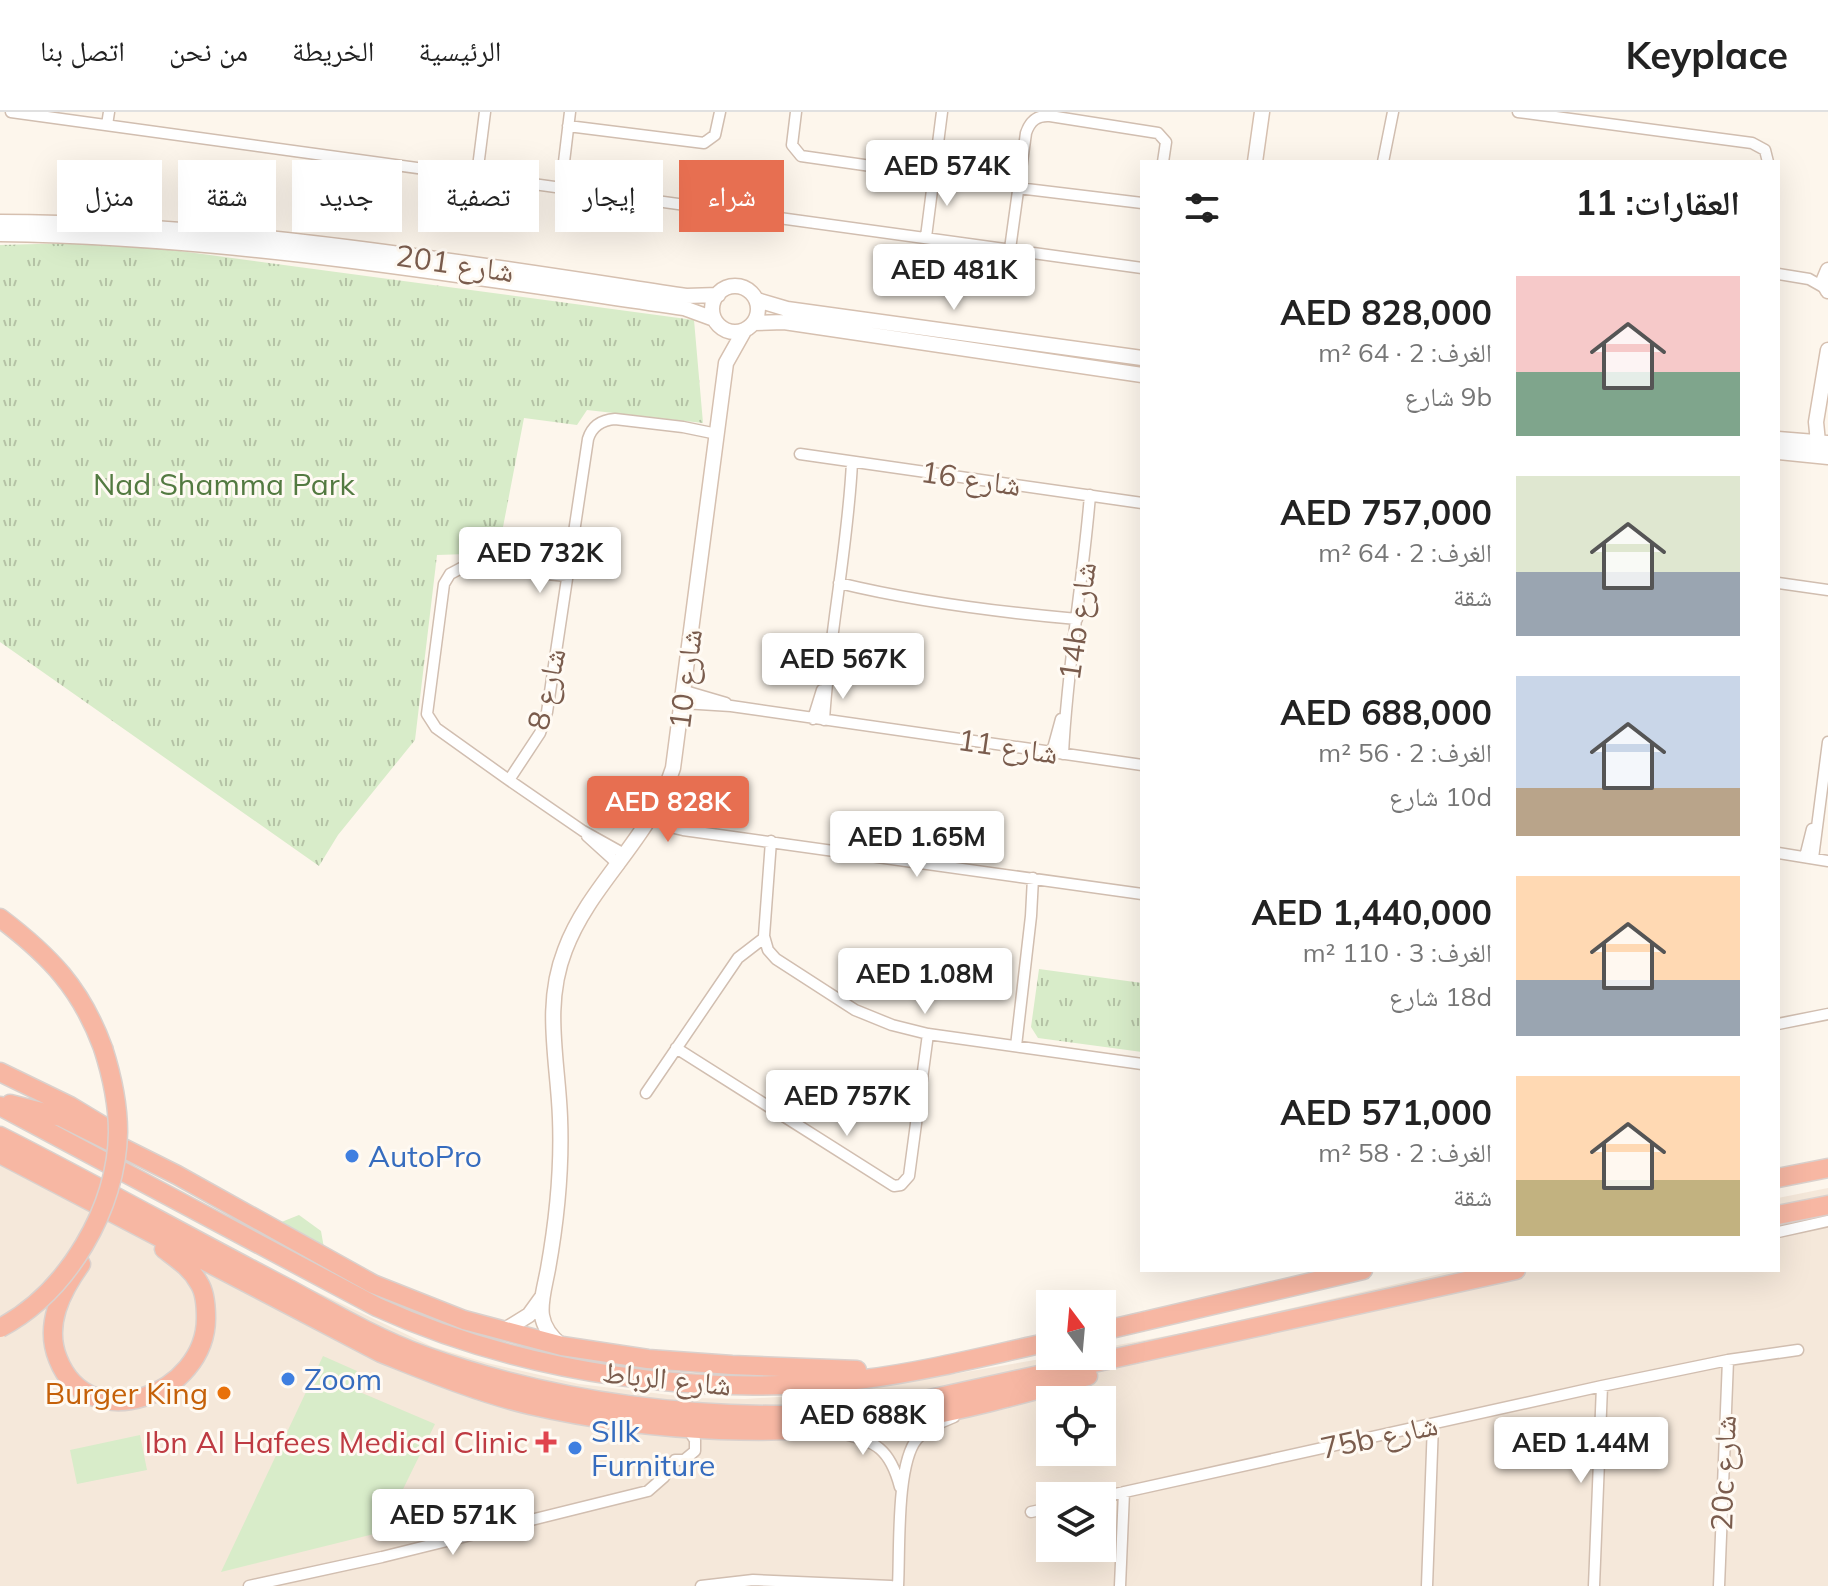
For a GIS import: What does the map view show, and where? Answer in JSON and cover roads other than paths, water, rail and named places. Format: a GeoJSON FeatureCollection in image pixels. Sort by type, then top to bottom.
{"type":"FeatureCollection","features":[{"type":"Feature","properties":{"kind":"highway"},"geometry":{"type":"LineString","coordinates":[[0,918],[32,942],[59,969],[81,999],[103,1048],[116,1101],[117,1150],[106,1197],[87,1239],[68,1269],[45,1294],[0,1328]]}},
{"type":"Feature","properties":{"kind":"highway"},"geometry":{"type":"LineString","coordinates":[[0,1072],[70,1106],[145,1150],[171,1172]]}},
{"type":"Feature","properties":{"kind":"highway"},"geometry":{"type":"LineString","coordinates":[[0,1104],[61,1117],[171,1172],[373,1284],[464,1320],[562,1346],[677,1362],[912,1372]]}},
{"type":"Feature","properties":{"kind":"highway","name":"شارع الرباط"},"geometry":{"type":"LineString","coordinates":[[0,1104],[377,1307],[468,1343],[528,1359],[589,1370],[717,1384],[814,1383],[912,1372],[1036,1345]]}},
{"type":"Feature","properties":{"kind":"highway","name":"شارع الرباط"},"geometry":{"type":"LineString","coordinates":[[0,1136],[395,1344],[506,1382],[618,1405],[679,1412],[783,1415],[865,1409],[925,1400],[1507,1272]]}},
{"type":"Feature","properties":{"kind":"highway"},"geometry":{"type":"LineString","coordinates":[[0,1156],[21,1164],[381,1353],[441,1377],[527,1404],[608,1421],[687,1428],[818,1429],[911,1419],[1002,1399],[1125,1366],[1200,1340]]}},
{"type":"Feature","properties":{"kind":"highway"},"geometry":{"type":"LineString","coordinates":[[1780,1176],[1828,1168]]}},
{"type":"Feature","properties":{"kind":"highway"},"geometry":{"type":"LineString","coordinates":[[1780,1215],[1828,1205]]}},
{"type":"Feature","properties":{"kind":"highway"},"geometry":{"type":"LineString","coordinates":[[87,1239],[83,1260],[57,1303],[52,1326],[59,1364],[82,1391],[107,1400],[137,1400],[164,1390],[184,1374],[197,1355],[206,1332],[206,1308],[200,1284],[186,1266],[164,1248],[121,1224],[107,1209]]}},
{"type":"Feature","properties":{"kind":"highway"},"geometry":{"type":"LineString","coordinates":[[1116,1328],[1354,1272]]}},
{"type":"Feature","properties":{"kind":"street"},"geometry":{"type":"LineString","coordinates":[[11,112],[418,167]]}},
{"type":"Feature","properties":{"kind":"street"},"geometry":{"type":"LineString","coordinates":[[107,125],[109,112]]}},
{"type":"Feature","properties":{"kind":"street"},"geometry":{"type":"LineString","coordinates":[[478,160],[483,112]]}},
{"type":"Feature","properties":{"kind":"street"},"geometry":{"type":"LineString","coordinates":[[564,160],[570,112]]}},
{"type":"Feature","properties":{"kind":"street"},"geometry":{"type":"LineString","coordinates":[[568,126],[704,143],[715,135],[720,112]]}},
{"type":"Feature","properties":{"kind":"street"},"geometry":{"type":"LineString","coordinates":[[796,112],[792,145],[801,156],[934,175]]}},
{"type":"Feature","properties":{"kind":"street"},"geometry":{"type":"LineString","coordinates":[[926,237],[943,124],[942,112]]}},
{"type":"Feature","properties":{"kind":"street"},"geometry":{"type":"LineString","coordinates":[[1255,160],[1262,112]]}},
{"type":"Feature","properties":{"kind":"street"},"geometry":{"type":"LineString","coordinates":[[1383,160],[1393,112]]}},
{"type":"Feature","properties":{"kind":"street"},"geometry":{"type":"LineString","coordinates":[[1518,112],[1752,143],[1765,150],[1768,160]]}},
{"type":"Feature","properties":{"kind":"street"},"geometry":{"type":"LineString","coordinates":[[1010,249],[1028,126],[1033,120],[1044,116],[1158,133],[1166,142],[1163,160]]}},
{"type":"Feature","properties":{"kind":"street"},"geometry":{"type":"LineString","coordinates":[[1018,188],[1140,203]]}},
{"type":"Feature","properties":{"kind":"street"},"geometry":{"type":"LineString","coordinates":[[663,201],[1140,268]]}},
{"type":"Feature","properties":{"kind":"street","name":"شارع 201"},"geometry":{"type":"LineString","coordinates":[[0,222],[155,230],[332,246],[686,296],[718,295]]}},
{"type":"Feature","properties":{"kind":"street","name":"شارع 201"},"geometry":{"type":"LineString","coordinates":[[0,234],[214,246],[391,265],[684,308],[716,321]]}},
{"type":"Feature","properties":{"kind":"street"},"geometry":{"type":"LineString","coordinates":[[1803,277],[1828,270]]}},
{"type":"Feature","properties":{"kind":"street"},"geometry":{"type":"LineString","coordinates":[[1827,290],[1823,278],[1828,270]]}},
{"type":"Feature","properties":{"kind":"street"},"geometry":{"type":"LineString","coordinates":[[1780,274],[1803,277],[1827,290]]}},
{"type":"Feature","properties":{"kind":"street"},"geometry":{"type":"LineString","coordinates":[[1140,358],[787,309],[757,300],[748,290],[735,286],[718,295],[713,306],[716,321],[729,332],[784,322],[1140,375]]}},
{"type":"Feature","properties":{"kind":"street"},"geometry":{"type":"LineString","coordinates":[[749,327],[758,315],[757,300]]}},
{"type":"Feature","properties":{"kind":"street","name":"شارع 10"},"geometry":{"type":"LineString","coordinates":[[562,1346],[546,1329],[542,1319],[542,1297],[553,1240],[560,1148],[552,1023],[554,991],[561,961],[573,933],[656,811],[673,768],[726,363],[716,321]]}},
{"type":"Feature","properties":{"kind":"street","name":"شارع 10"},"geometry":{"type":"LineString","coordinates":[[726,363],[749,327]]}},
{"type":"Feature","properties":{"kind":"street"},"geometry":{"type":"LineString","coordinates":[[1780,439],[1817,442],[1816,422],[1828,350]]}},
{"type":"Feature","properties":{"kind":"street","name":"شارع 8"},"geometry":{"type":"LineString","coordinates":[[506,778],[526,756],[540,733],[547,712],[588,439],[592,430],[604,421],[615,419],[718,430]]}},
{"type":"Feature","properties":{"kind":"street"},"geometry":{"type":"LineString","coordinates":[[1780,452],[1828,457]]}},
{"type":"Feature","properties":{"kind":"street","name":"شارع 16"},"geometry":{"type":"LineString","coordinates":[[800,454],[1140,503]]}},
{"type":"Feature","properties":{"kind":"street"},"geometry":{"type":"LineString","coordinates":[[819,719],[856,462]]}},
{"type":"Feature","properties":{"kind":"street","name":"14b شارع"},"geometry":{"type":"LineString","coordinates":[[1057,753],[1095,496]]}},
{"type":"Feature","properties":{"kind":"street"},"geometry":{"type":"LineString","coordinates":[[566,579],[465,566],[450,574],[444,584],[426,706],[429,719],[436,728],[622,860]]}},
{"type":"Feature","properties":{"kind":"street"},"geometry":{"type":"LineString","coordinates":[[1780,583],[1828,590]]}},
{"type":"Feature","properties":{"kind":"street"},"geometry":{"type":"LineString","coordinates":[[838,589],[1076,623]]}},
{"type":"Feature","properties":{"kind":"street","name":"شارع 11"},"geometry":{"type":"LineString","coordinates":[[684,697],[1140,765]]}},
{"type":"Feature","properties":{"kind":"street"},"geometry":{"type":"LineString","coordinates":[[1809,858],[1828,742]]}},
{"type":"Feature","properties":{"kind":"street"},"geometry":{"type":"LineString","coordinates":[[656,811],[697,830],[1140,894]]}},
{"type":"Feature","properties":{"kind":"street"},"geometry":{"type":"LineString","coordinates":[[775,841],[764,938],[768,950],[776,959],[855,1010],[892,1025],[928,1034],[1140,1064]]}},
{"type":"Feature","properties":{"kind":"street"},"geometry":{"type":"LineString","coordinates":[[1780,853],[1828,861]]}},
{"type":"Feature","properties":{"kind":"street"},"geometry":{"type":"LineString","coordinates":[[1012,1046],[1037,878]]}},
{"type":"Feature","properties":{"kind":"street"},"geometry":{"type":"LineString","coordinates":[[646,1093],[738,958],[764,938]]}},
{"type":"Feature","properties":{"kind":"street"},"geometry":{"type":"LineString","coordinates":[[738,958],[768,950]]}},
{"type":"Feature","properties":{"kind":"street"},"geometry":{"type":"LineString","coordinates":[[1780,1024],[1828,1014]]}},
{"type":"Feature","properties":{"kind":"street"},"geometry":{"type":"LineString","coordinates":[[676,1048],[894,1186],[905,1182],[909,1176],[928,1034]]}},
{"type":"Feature","properties":{"kind":"street"},"geometry":{"type":"LineString","coordinates":[[1780,1232],[1828,1221]]}},
{"type":"Feature","properties":{"kind":"street"},"geometry":{"type":"LineString","coordinates":[[503,1331],[529,1315],[542,1297]]}},
{"type":"Feature","properties":{"kind":"street","name":"75b شارع"},"geometry":{"type":"LineString","coordinates":[[1116,1494],[1602,1386],[1728,1360],[1798,1350]]}},
{"type":"Feature","properties":{"kind":"street","name":"20c شارع"},"geometry":{"type":"LineString","coordinates":[[1719,1586],[1728,1360]]}},
{"type":"Feature","properties":{"kind":"street"},"geometry":{"type":"LineString","coordinates":[[1594,1586],[1602,1386]]}},
{"type":"Feature","properties":{"kind":"street"},"geometry":{"type":"LineString","coordinates":[[898,1586],[902,1496],[911,1448],[917,1439],[942,1422],[1002,1399]]}},
{"type":"Feature","properties":{"kind":"street"},"geometry":{"type":"LineString","coordinates":[[1427,1586],[1433,1424]]}},
{"type":"Feature","properties":{"kind":"street"},"geometry":{"type":"LineString","coordinates":[[249,1586],[382,1557],[648,1491],[664,1477],[675,1460],[684,1460],[695,1451],[695,1440],[687,1428]]}},
{"type":"Feature","properties":{"kind":"street"},"geometry":{"type":"LineString","coordinates":[[818,1429],[857,1437],[884,1451],[895,1468],[902,1496]]}},
{"type":"Feature","properties":{"kind":"street"},"geometry":{"type":"LineString","coordinates":[[1120,1586],[1124,1492]]}},
{"type":"Feature","properties":{"kind":"street"},"geometry":{"type":"LineString","coordinates":[[1031,1512],[1036,1511]]}},
{"type":"Feature","properties":{"kind":"street"},"geometry":{"type":"LineString","coordinates":[[701,1586],[753,1580],[891,1586]]}},
{"type":"Feature","properties":{"kind":"place","name":"AutoPro"},"geometry":{"type":"Point","coordinates":[352,1156]}},
{"type":"Feature","properties":{"kind":"place","name":"Zoom"},"geometry":{"type":"Point","coordinates":[288,1379]}},
{"type":"Feature","properties":{"kind":"place","name":"Burger King"},"geometry":{"type":"Point","coordinates":[224,1393]}},
{"type":"Feature","properties":{"kind":"place","name":"Ibn Al Hafees Medical Clinic"},"geometry":{"type":"Point","coordinates":[546,1442]}},
{"type":"Feature","properties":{"kind":"place","name":"SIlk Furniture"},"geometry":{"type":"Point","coordinates":[575,1448]}},
{"type":"Feature","properties":{"kind":"park label","name":"Nad Shamma Park"},"geometry":{"type":"Point","coordinates":[224,484]}}]}
